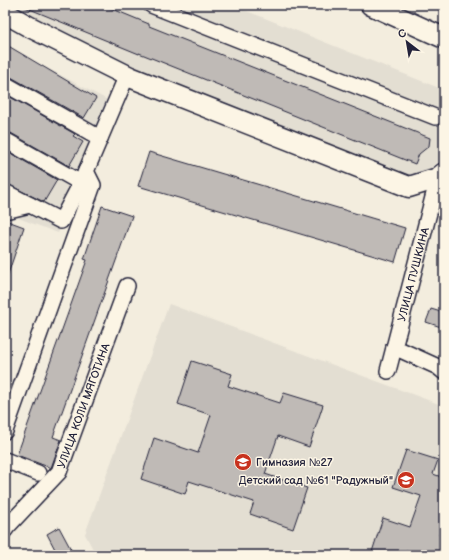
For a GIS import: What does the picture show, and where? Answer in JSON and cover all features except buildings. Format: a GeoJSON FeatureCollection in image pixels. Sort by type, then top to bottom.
{"type":"FeatureCollection","features":[{"type":"Feature","properties":{"kind":"main road"},"geometry":{"type":"LineString","coordinates":[[377,6],[444,38]]}},
{"type":"Feature","properties":{"kind":"main road"},"geometry":{"type":"LineString","coordinates":[[5,13],[127,75],[409,187],[442,178]]}},
{"type":"Feature","properties":{"kind":"street"},"geometry":{"type":"LineString","coordinates":[[151,5],[435,117]]}},
{"type":"Feature","properties":{"kind":"street"},"geometry":{"type":"LineString","coordinates":[[5,192],[60,221],[83,177],[127,75]]}},
{"type":"Feature","properties":{"kind":"street"},"geometry":{"type":"LineString","coordinates":[[5,84],[100,138]]}},
{"type":"Feature","properties":{"kind":"street"},"geometry":{"type":"LineString","coordinates":[[5,140],[83,177],[93,184],[5,431]]}},
{"type":"Feature","properties":{"kind":"street","name":"УЛИЦА ПУШКИНА"},"geometry":{"type":"LineString","coordinates":[[388,371],[442,178]]}},
{"type":"Feature","properties":{"kind":"street"},"geometry":{"type":"LineString","coordinates":[[5,211],[30,205]]}},
{"type":"Feature","properties":{"kind":"street","name":"УЛИЦА КОЛИ МЯГОТИНА"},"geometry":{"type":"LineString","coordinates":[[5,530],[59,472],[127,286]]}},
{"type":"Feature","properties":{"kind":"street"},"geometry":{"type":"LineString","coordinates":[[394,347],[438,367],[444,372]]}},
{"type":"Feature","properties":{"kind":"street"},"geometry":{"type":"LineString","coordinates":[[5,460],[38,474]]}},
{"type":"Feature","properties":{"kind":"shaded area"},"geometry":{"type":"Polygon","coordinates":[[[11,5],[232,5],[444,90],[444,157],[417,179],[133,71],[11,5]]]}},
{"type":"Feature","properties":{"kind":"shaded area"},"geometry":{"type":"Polygon","coordinates":[[[5,46],[121,107],[58,233],[5,213],[5,46]]]}},
{"type":"Feature","properties":{"kind":"shaded area","name":"Гимназия №27"},"geometry":{"type":"Polygon","coordinates":[[[169,304],[444,406],[444,555],[96,555],[85,534],[169,304]]]}},
{"type":"Feature","properties":{"kind":"place","name":"Гимназия №27"},"geometry":{"type":"Point","coordinates":[243,462]}},
{"type":"Feature","properties":{"kind":"place","name":"Детский сад №61 \"Радужный\""},"geometry":{"type":"Point","coordinates":[406,480]}}]}
